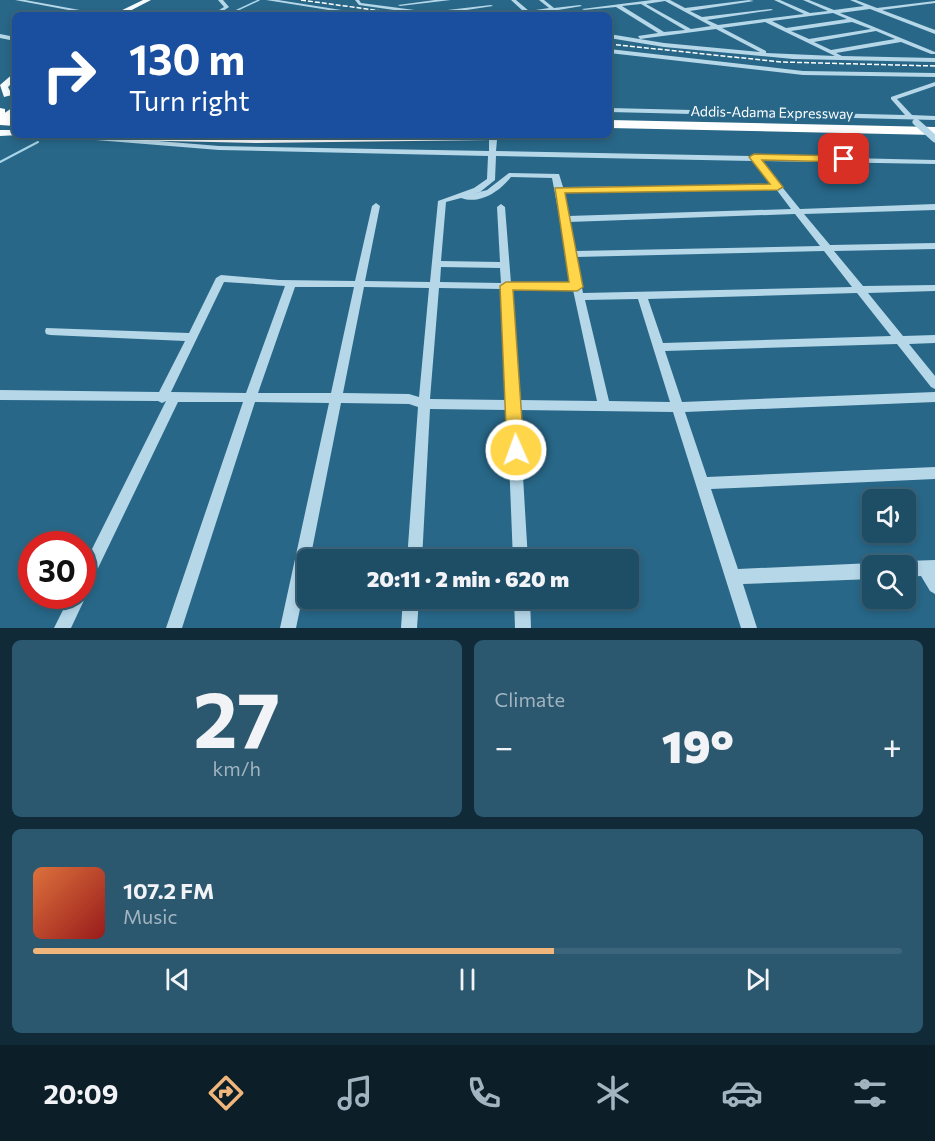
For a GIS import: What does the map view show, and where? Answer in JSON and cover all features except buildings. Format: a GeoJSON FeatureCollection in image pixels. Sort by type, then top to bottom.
{"type":"FeatureCollection","features":[{"type":"Feature","properties":{"kind":"highway"},"geometry":{"type":"LineString","coordinates":[[0,115],[11,101]]}},
{"type":"Feature","properties":{"kind":"highway","name":"Addis-Adama Expressway"},"geometry":{"type":"LineString","coordinates":[[612,124],[935,131]]}},
{"type":"Feature","properties":{"kind":"highway","name":"Addis-Adama Expressway"},"geometry":{"type":"LineString","coordinates":[[612,134],[935,139]]}},
{"type":"Feature","properties":{"kind":"highway"},"geometry":{"type":"LineString","coordinates":[[212,138],[334,138]]}},
{"type":"Feature","properties":{"kind":"main road"},"geometry":{"type":"LineString","coordinates":[[113,12],[140,0]]}},
{"type":"Feature","properties":{"kind":"main road"},"geometry":{"type":"LineString","coordinates":[[122,12],[148,0]]}},
{"type":"Feature","properties":{"kind":"main road"},"geometry":{"type":"LineString","coordinates":[[11,101],[3,87],[12,78]]}},
{"type":"Feature","properties":{"kind":"street"},"geometry":{"type":"LineString","coordinates":[[17,0],[88,12]]}},
{"type":"Feature","properties":{"kind":"street"},"geometry":{"type":"LineString","coordinates":[[219,12],[227,7],[220,0]]}},
{"type":"Feature","properties":{"kind":"street"},"geometry":{"type":"LineString","coordinates":[[268,0],[351,12]]}},
{"type":"Feature","properties":{"kind":"street"},"geometry":{"type":"LineString","coordinates":[[357,0],[359,4],[422,12]]}},
{"type":"Feature","properties":{"kind":"street"},"geometry":{"type":"LineString","coordinates":[[392,0],[398,8]]}},
{"type":"Feature","properties":{"kind":"street"},"geometry":{"type":"LineString","coordinates":[[398,8],[430,1],[449,0]]}},
{"type":"Feature","properties":{"kind":"street"},"geometry":{"type":"LineString","coordinates":[[485,0],[499,12]]}},
{"type":"Feature","properties":{"kind":"street"},"geometry":{"type":"LineString","coordinates":[[513,0],[527,12]]}},
{"type":"Feature","properties":{"kind":"street"},"geometry":{"type":"LineString","coordinates":[[541,0],[557,12]]}},
{"type":"Feature","properties":{"kind":"street"},"geometry":{"type":"LineString","coordinates":[[571,1],[584,0]]}},
{"type":"Feature","properties":{"kind":"street"},"geometry":{"type":"LineString","coordinates":[[666,0],[769,55]]}},
{"type":"Feature","properties":{"kind":"street"},"geometry":{"type":"LineString","coordinates":[[542,12],[672,0]]}},
{"type":"Feature","properties":{"kind":"street"},"geometry":{"type":"LineString","coordinates":[[776,0],[808,14]]}},
{"type":"Feature","properties":{"kind":"street"},"geometry":{"type":"LineString","coordinates":[[805,0],[933,52]]}},
{"type":"Feature","properties":{"kind":"street"},"geometry":{"type":"LineString","coordinates":[[852,0],[935,31]]}},
{"type":"Feature","properties":{"kind":"street"},"geometry":{"type":"LineString","coordinates":[[860,0],[876,8]]}},
{"type":"Feature","properties":{"kind":"street"},"geometry":{"type":"LineString","coordinates":[[908,0],[935,8]]}},
{"type":"Feature","properties":{"kind":"street"},"geometry":{"type":"LineString","coordinates":[[571,1],[588,12]]}},
{"type":"Feature","properties":{"kind":"street"},"geometry":{"type":"LineString","coordinates":[[684,10],[751,1],[788,17]]}},
{"type":"Feature","properties":{"kind":"street"},"geometry":{"type":"LineString","coordinates":[[627,38],[832,11],[935,2]]}},
{"type":"Feature","properties":{"kind":"street"},"geometry":{"type":"LineString","coordinates":[[642,3],[691,31]]}},
{"type":"Feature","properties":{"kind":"street"},"geometry":{"type":"LineString","coordinates":[[437,12],[491,6]]}},
{"type":"Feature","properties":{"kind":"street"},"geometry":{"type":"LineString","coordinates":[[618,6],[663,34]]}},
{"type":"Feature","properties":{"kind":"street"},"geometry":{"type":"LineString","coordinates":[[701,19],[771,10]]}},
{"type":"Feature","properties":{"kind":"street"},"geometry":{"type":"LineString","coordinates":[[784,30],[853,20]]}},
{"type":"Feature","properties":{"kind":"street"},"geometry":{"type":"LineString","coordinates":[[766,21],[845,59]]}},
{"type":"Feature","properties":{"kind":"street"},"geometry":{"type":"LineString","coordinates":[[807,41],[877,30]]}},
{"type":"Feature","properties":{"kind":"street"},"geometry":{"type":"LineString","coordinates":[[612,36],[664,45],[769,55],[935,60]]}},
{"type":"Feature","properties":{"kind":"street"},"geometry":{"type":"LineString","coordinates":[[830,52],[902,40]]}},
{"type":"Feature","properties":{"kind":"street"},"geometry":{"type":"LineString","coordinates":[[612,51],[803,73],[935,75]]}},
{"type":"Feature","properties":{"kind":"street"},"geometry":{"type":"LineString","coordinates":[[935,84],[893,98],[935,139]]}},
{"type":"Feature","properties":{"kind":"street"},"geometry":{"type":"LineString","coordinates":[[612,110],[913,119],[935,117]]}},
{"type":"Feature","properties":{"kind":"street"},"geometry":{"type":"LineString","coordinates":[[95,138],[219,148],[935,162]]}},
{"type":"Feature","properties":{"kind":"street"},"geometry":{"type":"LineString","coordinates":[[415,549],[424,404],[442,201],[477,190],[491,180],[494,166],[493,140]]}},
{"type":"Feature","properties":{"kind":"street"},"geometry":{"type":"LineString","coordinates":[[754,157],[935,384]]}},
{"type":"Feature","properties":{"kind":"street"},"geometry":{"type":"LineString","coordinates":[[452,198],[484,197],[499,188],[509,175],[556,176],[566,219],[570,254],[604,407]]}},
{"type":"Feature","properties":{"kind":"street"},"geometry":{"type":"LineString","coordinates":[[559,190],[778,187]]}},
{"type":"Feature","properties":{"kind":"street"},"geometry":{"type":"LineString","coordinates":[[288,628],[376,206]]}},
{"type":"Feature","properties":{"kind":"street"},"geometry":{"type":"LineString","coordinates":[[501,207],[514,406],[520,549]]}},
{"type":"Feature","properties":{"kind":"street"},"geometry":{"type":"LineString","coordinates":[[566,219],[935,207]]}},
{"type":"Feature","properties":{"kind":"street"},"geometry":{"type":"LineString","coordinates":[[570,254],[935,246]]}},
{"type":"Feature","properties":{"kind":"street"},"geometry":{"type":"LineString","coordinates":[[436,264],[505,265]]}},
{"type":"Feature","properties":{"kind":"street"},"geometry":{"type":"LineString","coordinates":[[96,555],[168,398],[192,337],[221,278],[291,284],[506,286],[642,296],[935,288]]}},
{"type":"Feature","properties":{"kind":"street"},"geometry":{"type":"LineString","coordinates":[[174,628],[291,284]]}},
{"type":"Feature","properties":{"kind":"street"},"geometry":{"type":"LineString","coordinates":[[642,296],[749,628]]}},
{"type":"Feature","properties":{"kind":"street"},"geometry":{"type":"LineString","coordinates":[[50,331],[192,337]]}},
{"type":"Feature","properties":{"kind":"street"},"geometry":{"type":"LineString","coordinates":[[659,347],[935,339]]}},
{"type":"Feature","properties":{"kind":"street"},"geometry":{"type":"LineString","coordinates":[[0,395],[409,399],[424,404],[604,407],[679,407],[935,397]]}},
{"type":"Feature","properties":{"kind":"street"},"geometry":{"type":"LineString","coordinates":[[703,483],[935,472]]}},
{"type":"Feature","properties":{"kind":"street"},"geometry":{"type":"LineString","coordinates":[[930,568],[935,586]]}},
{"type":"Feature","properties":{"kind":"street"},"geometry":{"type":"LineString","coordinates":[[733,578],[862,572]]}},
{"type":"Feature","properties":{"kind":"street"},"geometry":{"type":"LineString","coordinates":[[62,628],[72,609]]}},
{"type":"Feature","properties":{"kind":"street"},"geometry":{"type":"LineString","coordinates":[[409,628],[410,609]]}},
{"type":"Feature","properties":{"kind":"street"},"geometry":{"type":"LineString","coordinates":[[523,609],[524,628]]}},
{"type":"Feature","properties":{"kind":"waterway"},"geometry":{"type":"LineString","coordinates":[[233,12],[259,0]]}},
{"type":"Feature","properties":{"kind":"waterway"},"geometry":{"type":"LineString","coordinates":[[0,162],[38,142]]}},
{"type":"Feature","properties":{"kind":"railway"},"geometry":{"type":"LineString","coordinates":[[301,0],[389,12]]}},
{"type":"Feature","properties":{"kind":"railway"},"geometry":{"type":"LineString","coordinates":[[612,44],[781,62],[935,66]]}},
{"type":"Feature","properties":{"kind":"route"},"geometry":{"type":"LineString","coordinates":[[516,450],[506,286],[577,287],[559,190],[778,187],[754,157],[844,159]]}}]}
